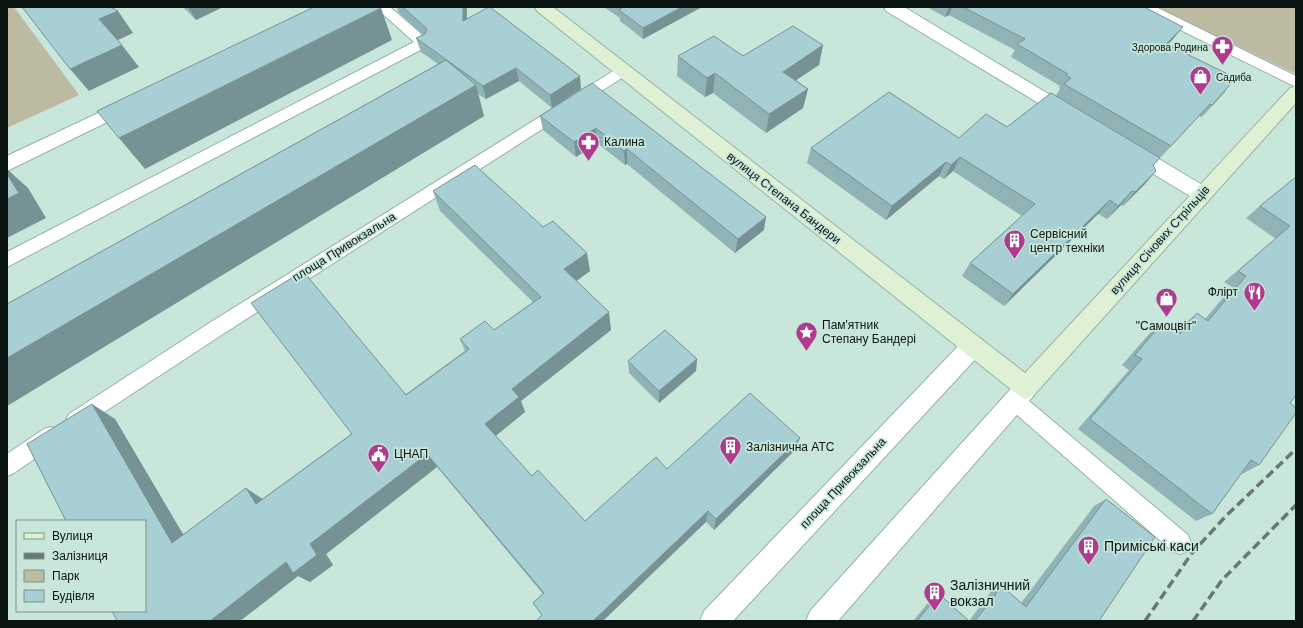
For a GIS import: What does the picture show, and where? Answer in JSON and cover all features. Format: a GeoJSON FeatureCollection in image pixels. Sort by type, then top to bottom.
{"type":"FeatureCollection","features":[{"type":"Feature","properties":{"kind":"street","name":"вулиця Степана Бандери"},"geometry":{"type":"LineString","coordinates":[[543,7],[973,346],[1020,395]]}},
{"type":"Feature","properties":{"kind":"street"},"geometry":{"type":"LineString","coordinates":[[892,7],[1080,121]]}},
{"type":"Feature","properties":{"kind":"street","name":"вулиця Січових Стрільців"},"geometry":{"type":"LineString","coordinates":[[1020,395],[1296,92]]}},
{"type":"Feature","properties":{"kind":"street"},"geometry":{"type":"LineString","coordinates":[[7,164],[143,98]]}},
{"type":"Feature","properties":{"kind":"street"},"geometry":{"type":"LineString","coordinates":[[1114,141],[1202,194]]}},
{"type":"Feature","properties":{"kind":"street","name":"площа Привокзальна"},"geometry":{"type":"LineString","coordinates":[[714,621],[973,346]]}},
{"type":"Feature","properties":{"kind":"street"},"geometry":{"type":"LineString","coordinates":[[820,621],[1020,395]]}},
{"type":"Feature","properties":{"kind":"lane"},"geometry":{"type":"LineString","coordinates":[[7,260],[423,43],[382,7]]}},
{"type":"Feature","properties":{"kind":"lane"},"geometry":{"type":"LineString","coordinates":[[1145,7],[1296,82]]}},
{"type":"Feature","properties":{"kind":"lane","name":"площа Привокзальна"},"geometry":{"type":"LineString","coordinates":[[7,466],[217,328],[623,70]]}},
{"type":"Feature","properties":{"kind":"lane"},"geometry":{"type":"LineString","coordinates":[[1020,395],[1180,543]]}},
{"type":"Feature","properties":{"kind":"green space"},"geometry":{"type":"Polygon","coordinates":[[[7,7],[14,7],[79,95],[7,128],[7,7]]]}},
{"type":"Feature","properties":{"kind":"green space"},"geometry":{"type":"Polygon","coordinates":[[[1157,7],[1296,7],[1296,74],[1157,7]]]}},
{"type":"Feature","properties":{"kind":"building"},"geometry":{"type":"Polygon","coordinates":[[[22,7],[110,7],[118,11],[99,19],[122,45],[70,69],[22,7]]]}},
{"type":"Feature","properties":{"kind":"building"},"geometry":{"type":"Polygon","coordinates":[[[314,7],[381,8],[119,138],[97,111],[314,7]]]}},
{"type":"Feature","properties":{"kind":"building"},"geometry":{"type":"Polygon","coordinates":[[[403,7],[463,7],[463,21],[490,7],[580,76],[550,95],[516,68],[483,86],[416,38],[425,34],[427,29],[403,7]]]}},
{"type":"Feature","properties":{"kind":"building"},"geometry":{"type":"Polygon","coordinates":[[[620,7],[682,7],[643,28],[619,10],[622,8],[620,7]]]}},
{"type":"Feature","properties":{"kind":"building"},"geometry":{"type":"Polygon","coordinates":[[[963,7],[1144,7],[1183,27],[1166,44],[1236,78],[1212,105],[1210,104],[1171,146],[1064,84],[1071,78],[1066,76],[1068,74],[1017,44],[1025,39],[963,7]]]}},
{"type":"Feature","properties":{"kind":"building"},"geometry":{"type":"Polygon","coordinates":[[[793,26],[823,45],[783,72],[808,89],[769,114],[715,73],[707,78],[678,56],[714,36],[743,56],[793,26]]]}},
{"type":"Feature","properties":{"kind":"building"},"geometry":{"type":"Polygon","coordinates":[[[446,60],[476,85],[7,358],[7,304],[446,60]]]}},
{"type":"Feature","properties":{"kind":"building"},"geometry":{"type":"Polygon","coordinates":[[[592,83],[766,217],[738,239],[627,149],[624,151],[596,128],[574,142],[540,116],[592,83]]]}},
{"type":"Feature","properties":{"kind":"building"},"geometry":{"type":"Polygon","coordinates":[[[889,92],[959,138],[986,114],[1007,127],[1051,93],[1160,158],[1153,165],[1156,171],[1135,192],[1132,191],[1118,206],[1110,200],[1013,294],[970,263],[1035,204],[960,157],[951,165],[946,162],[892,206],[811,148],[889,92]]]}},
{"type":"Feature","properties":{"kind":"building"},"geometry":{"type":"Polygon","coordinates":[[[475,165],[543,227],[553,221],[587,253],[564,269],[609,312],[512,389],[519,397],[485,424],[532,476],[538,470],[585,521],[656,457],[667,469],[750,393],[800,438],[716,519],[708,511],[593,621],[536,621],[542,615],[533,603],[544,593],[427,454],[310,544],[317,555],[293,573],[286,562],[210,621],[117,621],[112,612],[146,612],[146,520],[65,520],[27,444],[92,404],[172,543],[246,488],[256,504],[352,434],[251,303],[303,271],[406,395],[469,349],[460,339],[485,321],[494,330],[541,297],[433,191],[475,165]]]}},
{"type":"Feature","properties":{"kind":"building"},"geometry":{"type":"Polygon","coordinates":[[[7,174],[19,193],[7,199],[7,174]]]}},
{"type":"Feature","properties":{"kind":"building"},"geometry":{"type":"Polygon","coordinates":[[[1296,177],[1296,395],[1290,403],[1296,408],[1296,413],[1259,465],[1251,460],[1212,514],[1090,419],[1142,359],[1135,355],[1162,323],[1180,334],[1197,313],[1208,321],[1246,276],[1238,271],[1290,226],[1260,206],[1296,177]]]}},
{"type":"Feature","properties":{"kind":"building"},"geometry":{"type":"Polygon","coordinates":[[[665,330],[697,359],[659,391],[628,361],[665,330]]]}},
{"type":"Feature","properties":{"kind":"building","name":"Приміські каси"},"geometry":{"type":"Polygon","coordinates":[[[1106,499],[1155,537],[1099,621],[975,621],[1002,586],[1026,607],[1106,499]]]}},
{"type":"Feature","properties":{"kind":"building"},"geometry":{"type":"Polygon","coordinates":[[[939,594],[969,621],[917,621],[939,594]]]}},
{"type":"Feature","properties":{"kind":"railway"},"geometry":{"type":"LineString","coordinates":[[1145,621],[1192,553],[1226,516],[1296,449]]}},
{"type":"Feature","properties":{"kind":"railway"},"geometry":{"type":"LineString","coordinates":[[1193,621],[1222,580],[1296,505]]}},
{"type":"Feature","properties":{"kind":"place","name":"Здорова Родина"},"geometry":{"type":"Point","coordinates":[1223,66]}},
{"type":"Feature","properties":{"kind":"place","name":"Садиба"},"geometry":{"type":"Point","coordinates":[1200,96]}},
{"type":"Feature","properties":{"kind":"place","name":"Калина"},"geometry":{"type":"Point","coordinates":[589,162]}},
{"type":"Feature","properties":{"kind":"place","name":"Сервісний центр техніки"},"geometry":{"type":"Point","coordinates":[1014,260]}},
{"type":"Feature","properties":{"kind":"place","name":"Флірт"},"geometry":{"type":"Point","coordinates":[1254,312]}},
{"type":"Feature","properties":{"kind":"place","name":"\"Самоцвіт\""},"geometry":{"type":"Point","coordinates":[1166,318]}},
{"type":"Feature","properties":{"kind":"place","name":"Пам'ятник Степану Бандері"},"geometry":{"type":"Point","coordinates":[806,352]}},
{"type":"Feature","properties":{"kind":"place","name":"Залізнична АТС"},"geometry":{"type":"Point","coordinates":[730,466]}},
{"type":"Feature","properties":{"kind":"place","name":"ЦНАП"},"geometry":{"type":"Point","coordinates":[379,474]}},
{"type":"Feature","properties":{"kind":"place","name":"Приміські каси"},"geometry":{"type":"Point","coordinates":[1088,566]}},
{"type":"Feature","properties":{"kind":"place","name":"Залізничний вокзал"},"geometry":{"type":"Point","coordinates":[934,612]}}]}
